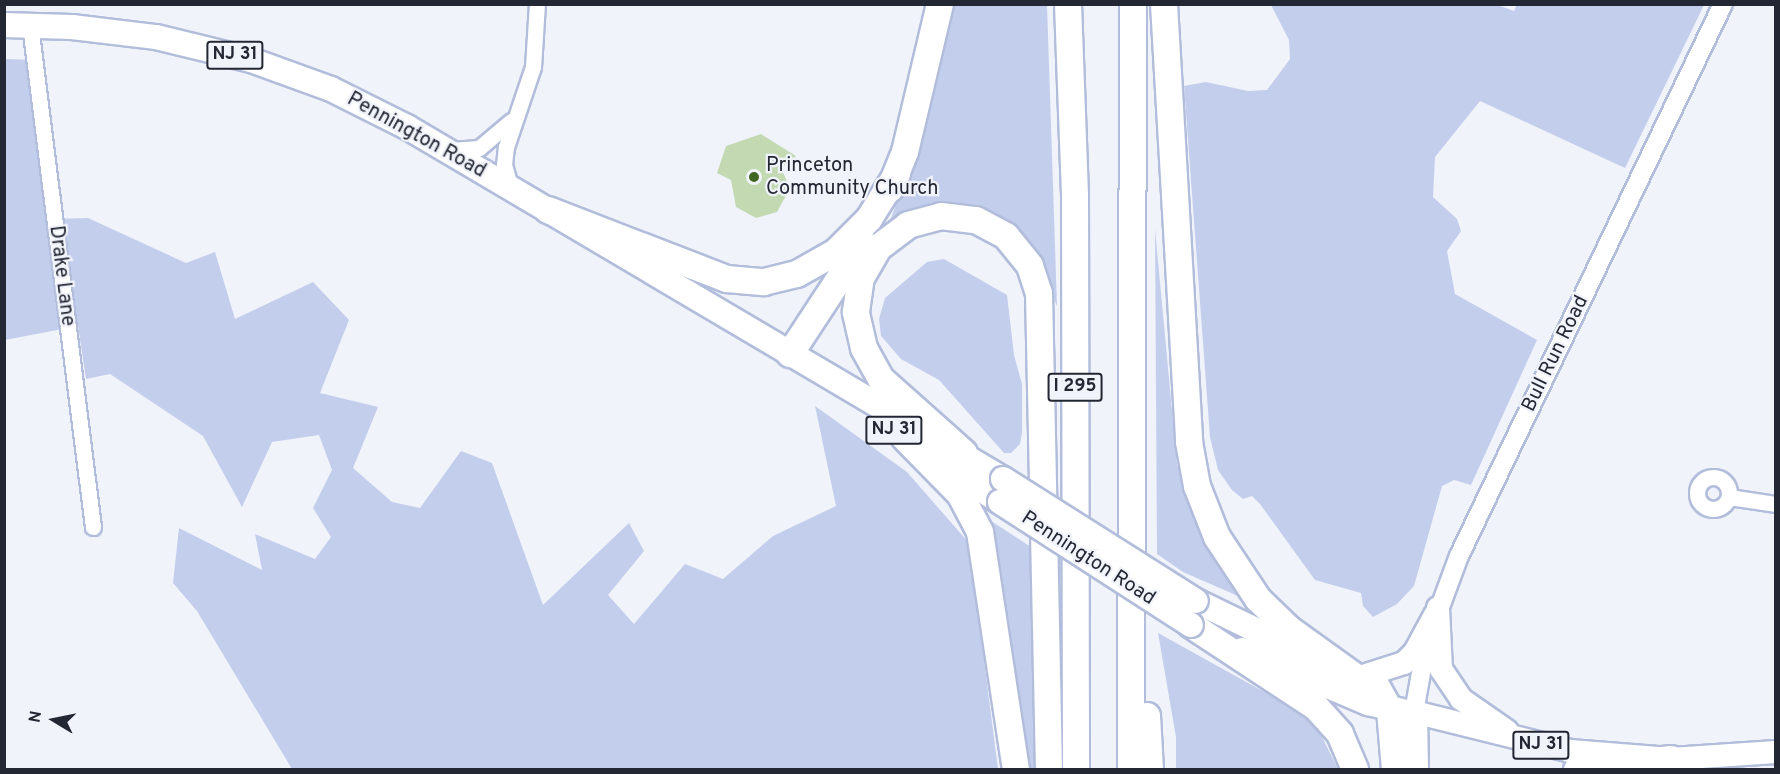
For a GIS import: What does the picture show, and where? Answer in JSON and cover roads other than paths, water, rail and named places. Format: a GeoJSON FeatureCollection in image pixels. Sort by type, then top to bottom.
{"type":"FeatureCollection","features":[{"type":"Feature","properties":{"kind":"highway"},"geometry":{"type":"LineString","coordinates":[[790,354],[865,239],[897,174],[940,4]]}},
{"type":"Feature","properties":{"kind":"highway","name":"I 295"},"geometry":{"type":"LineString","coordinates":[[1068,4],[1075,197],[1076,770]]}},
{"type":"Feature","properties":{"kind":"highway","name":"I 295"},"geometry":{"type":"LineString","coordinates":[[1131,770],[1133,4]]}},
{"type":"Feature","properties":{"kind":"highway"},"geometry":{"type":"LineString","coordinates":[[1164,4],[1189,442],[1197,486],[1217,537],[1258,599],[1289,629],[1367,683],[1402,711],[1415,770]]}},
{"type":"Feature","properties":{"kind":"highway","name":"Pennington Road"},"geometry":{"type":"LineString","coordinates":[[4,25],[30,25],[156,37],[251,60],[360,102],[447,150],[790,354],[964,453],[1002,491]]}},
{"type":"Feature","properties":{"kind":"highway"},"geometry":{"type":"LineString","coordinates":[[548,210],[727,279],[764,282],[796,274],[836,252],[869,219],[897,174]]}},
{"type":"Feature","properties":{"kind":"highway"},"geometry":{"type":"LineString","coordinates":[[964,453],[885,385],[864,348],[856,312],[861,278],[878,248],[908,225],[941,216],[976,220],[1005,236],[1030,266],[1040,293],[1049,770]]}},
{"type":"Feature","properties":{"kind":"highway","name":"Pennington Road"},"geometry":{"type":"LineString","coordinates":[[790,354],[904,437],[1002,491],[1194,613],[1316,682],[1402,711]]}},
{"type":"Feature","properties":{"kind":"highway"},"geometry":{"type":"LineString","coordinates":[[1131,417],[1150,770]]}},
{"type":"Feature","properties":{"kind":"highway"},"geometry":{"type":"LineString","coordinates":[[904,437],[960,494],[980,532],[1016,770]]}},
{"type":"Feature","properties":{"kind":"highway"},"geometry":{"type":"LineString","coordinates":[[1194,613],[1316,707],[1340,734],[1355,770]]}},
{"type":"Feature","properties":{"kind":"highway","name":"Pennington Road"},"geometry":{"type":"LineString","coordinates":[[1194,613],[1367,683]]}},
{"type":"Feature","properties":{"kind":"highway"},"geometry":{"type":"LineString","coordinates":[[1395,770],[1402,711]]}},
{"type":"Feature","properties":{"kind":"highway"},"geometry":{"type":"LineString","coordinates":[[1577,770],[1671,759]]}},
{"type":"Feature","properties":{"kind":"main road"},"geometry":{"type":"LineString","coordinates":[[1367,683],[1404,663],[1415,652],[1438,608]]}},
{"type":"Feature","properties":{"kind":"main road"},"geometry":{"type":"LineString","coordinates":[[1438,608],[1437,655],[1453,688],[1474,711],[1530,743]]}},
{"type":"Feature","properties":{"kind":"main road","name":"Pennington Road"},"geometry":{"type":"LineString","coordinates":[[1402,711],[1530,743],[1671,759],[1776,752]]}},
{"type":"Feature","properties":{"kind":"street"},"geometry":{"type":"LineString","coordinates":[[511,189],[506,147],[533,67],[537,4]]}},
{"type":"Feature","properties":{"kind":"street","name":"Bull Run Road"},"geometry":{"type":"LineString","coordinates":[[1402,711],[1420,669],[1438,608],[1723,4]]}},
{"type":"Feature","properties":{"kind":"street","name":"Drake Lane"},"geometry":{"type":"LineString","coordinates":[[30,25],[93,527]]}},
{"type":"Feature","properties":{"kind":"street"},"geometry":{"type":"LineString","coordinates":[[447,150],[480,148],[495,140],[517,115]]}},
{"type":"Feature","properties":{"kind":"street"},"geometry":{"type":"LineString","coordinates":[[1729,497],[1776,504]]}},
{"type":"Feature","properties":{"kind":"place","name":"Princeton Community Church"},"geometry":{"type":"Point","coordinates":[754,177]}}]}
